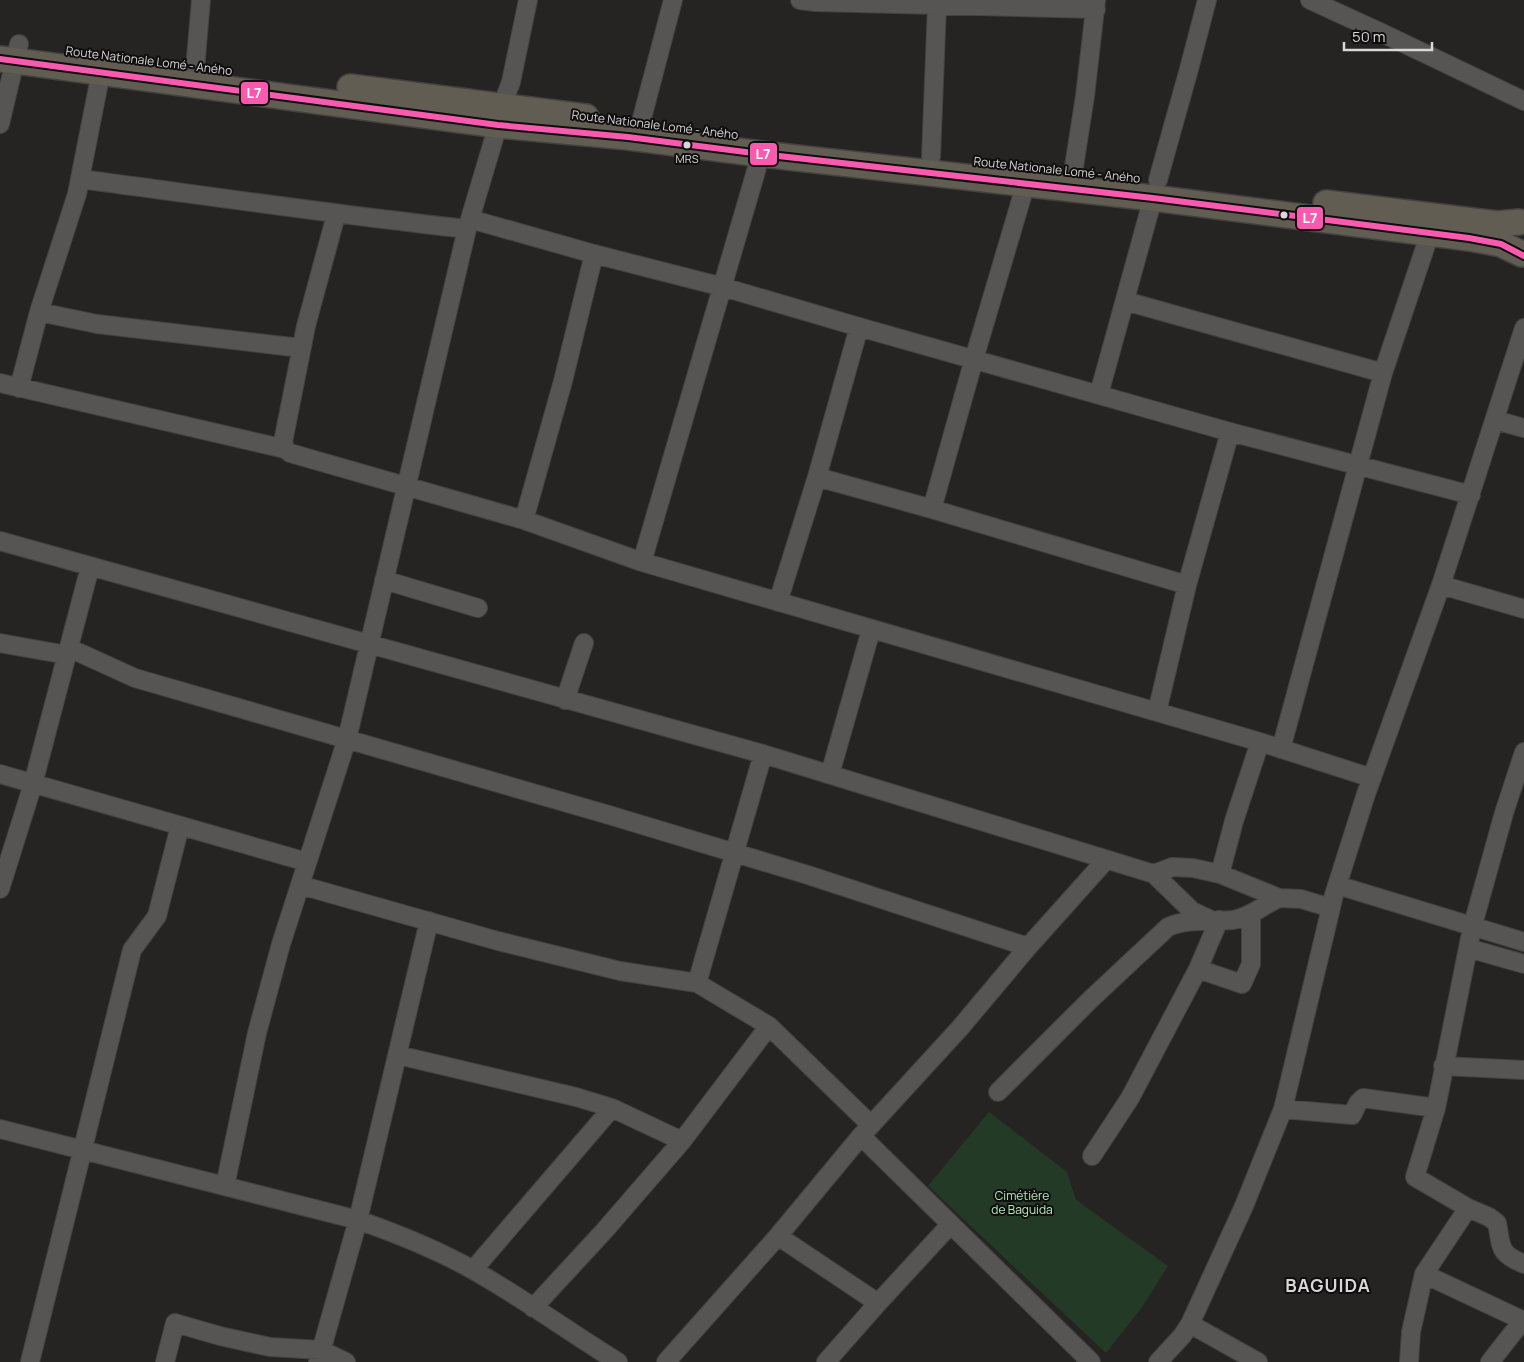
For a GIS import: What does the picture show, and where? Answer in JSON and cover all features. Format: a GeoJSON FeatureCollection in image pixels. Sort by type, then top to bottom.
{"type":"FeatureCollection","features":[{"type":"Feature","properties":{"kind":"highway","name":"Route Nationale Lomé - Aného"},"geometry":{"type":"LineString","coordinates":[[9,51],[223,71],[628,137],[761,154],[1026,183],[1155,189],[1189,186],[1497,224],[1522,219]]}},
{"type":"Feature","properties":{"kind":"highway","name":"Route Nationale Lomé - Aného"},"geometry":{"type":"LineString","coordinates":[[9,51],[101,72],[500,116],[641,122],[1073,173],[1155,189],[1469,238],[1501,244],[1523,255]]}},
{"type":"Feature","properties":{"kind":"highway"},"geometry":{"type":"LineString","coordinates":[[1522,219],[1516,238],[1518,249],[1523,255]]}},
{"type":"Feature","properties":{"kind":"street"},"geometry":{"type":"LineString","coordinates":[[195,68],[202,0]]}},
{"type":"Feature","properties":{"kind":"street"},"geometry":{"type":"LineString","coordinates":[[225,1186],[257,1033],[281,944],[347,739],[468,224],[511,82],[526,0]]}},
{"type":"Feature","properties":{"kind":"street"},"geometry":{"type":"LineString","coordinates":[[641,122],[673,0]]}},
{"type":"Feature","properties":{"kind":"street"},"geometry":{"type":"LineString","coordinates":[[800,0],[938,5],[1096,4],[1085,96],[1073,173]]}},
{"type":"Feature","properties":{"kind":"street"},"geometry":{"type":"LineString","coordinates":[[1099,394],[1190,69],[1207,0]]}},
{"type":"Feature","properties":{"kind":"street"},"geometry":{"type":"LineString","coordinates":[[1310,0],[1524,101]]}},
{"type":"Feature","properties":{"kind":"street"},"geometry":{"type":"LineString","coordinates":[[931,157],[938,5]]}},
{"type":"Feature","properties":{"kind":"street"},"geometry":{"type":"LineString","coordinates":[[0,124],[9,51]]}},
{"type":"Feature","properties":{"kind":"street"},"geometry":{"type":"LineString","coordinates":[[19,388],[39,312],[70,218],[80,179],[101,72]]}},
{"type":"Feature","properties":{"kind":"street"},"geometry":{"type":"LineString","coordinates":[[642,562],[761,154]]}},
{"type":"Feature","properties":{"kind":"street"},"geometry":{"type":"LineString","coordinates":[[80,179],[242,200],[336,215],[468,224],[723,287],[1230,432],[1471,495]]}},
{"type":"Feature","properties":{"kind":"street"},"geometry":{"type":"LineString","coordinates":[[932,509],[1026,183]]}},
{"type":"Feature","properties":{"kind":"street"},"geometry":{"type":"LineString","coordinates":[[285,450],[283,442],[301,348],[336,215]]}},
{"type":"Feature","properties":{"kind":"street"},"geometry":{"type":"LineString","coordinates":[[1281,749],[1383,373],[1430,233]]}},
{"type":"Feature","properties":{"kind":"street"},"geometry":{"type":"LineString","coordinates":[[524,520],[563,381],[594,254]]}},
{"type":"Feature","properties":{"kind":"street"},"geometry":{"type":"LineString","coordinates":[[1125,301],[1383,373]]}},
{"type":"Feature","properties":{"kind":"street"},"geometry":{"type":"LineString","coordinates":[[39,312],[97,324],[301,348]]}},
{"type":"Feature","properties":{"kind":"street"},"geometry":{"type":"LineString","coordinates":[[778,602],[817,478],[859,327]]}},
{"type":"Feature","properties":{"kind":"street"},"geometry":{"type":"LineString","coordinates":[[1158,1362],[1182,1336],[1190,1324],[1244,1206],[1283,1108],[1337,885],[1397,704],[1441,585],[1524,328]]}},
{"type":"Feature","properties":{"kind":"street"},"geometry":{"type":"LineString","coordinates":[[0,383],[285,450],[524,520],[642,562],[1260,742],[1372,778]]}},
{"type":"Feature","properties":{"kind":"street"},"geometry":{"type":"LineString","coordinates":[[1495,420],[1524,428]]}},
{"type":"Feature","properties":{"kind":"street"},"geometry":{"type":"LineString","coordinates":[[1156,712],[1187,585],[1230,432]]}},
{"type":"Feature","properties":{"kind":"street"},"geometry":{"type":"LineString","coordinates":[[817,478],[932,509],[1187,585]]}},
{"type":"Feature","properties":{"kind":"street"},"geometry":{"type":"LineString","coordinates":[[0,541],[763,754],[1154,874],[1192,911],[1215,920]]}},
{"type":"Feature","properties":{"kind":"street"},"geometry":{"type":"LineString","coordinates":[[0,888],[33,784],[90,567]]}},
{"type":"Feature","properties":{"kind":"street"},"geometry":{"type":"LineString","coordinates":[[384,580],[478,608]]}},
{"type":"Feature","properties":{"kind":"street"},"geometry":{"type":"LineString","coordinates":[[1441,585],[1524,609]]}},
{"type":"Feature","properties":{"kind":"street"},"geometry":{"type":"LineString","coordinates":[[830,774],[871,630]]}},
{"type":"Feature","properties":{"kind":"street"},"geometry":{"type":"LineString","coordinates":[[0,643],[68,652],[135,678],[808,875],[1028,947]]}},
{"type":"Feature","properties":{"kind":"street"},"geometry":{"type":"LineString","coordinates":[[565,700],[584,643]]}},
{"type":"Feature","properties":{"kind":"street"},"geometry":{"type":"LineString","coordinates":[[1220,874],[1234,821],[1260,742]]}},
{"type":"Feature","properties":{"kind":"street"},"geometry":{"type":"LineString","coordinates":[[1524,752],[1504,813],[1472,928],[1436,1108],[1415,1177],[1497,1223],[1501,1247],[1505,1254],[1524,1264]]}},
{"type":"Feature","properties":{"kind":"street"},"geometry":{"type":"LineString","coordinates":[[697,983],[763,754]]}},
{"type":"Feature","properties":{"kind":"street"},"geometry":{"type":"LineString","coordinates":[[0,774],[308,862]]}},
{"type":"Feature","properties":{"kind":"street"},"geometry":{"type":"LineString","coordinates":[[30,1362],[132,950],[157,916],[180,826]]}},
{"type":"Feature","properties":{"kind":"street"},"geometry":{"type":"LineString","coordinates":[[666,1362],[778,1236],[866,1131],[960,1028],[1028,947],[1106,860]]}},
{"type":"Feature","properties":{"kind":"street"},"geometry":{"type":"LineString","coordinates":[[1154,874],[1172,867],[1193,868],[1220,874],[1279,898],[1302,899],[1331,908]]}},
{"type":"Feature","properties":{"kind":"street"},"geometry":{"type":"LineString","coordinates":[[300,885],[498,941],[620,971],[697,983],[769,1026],[950,1225],[1006,1277],[1091,1362]]}},
{"type":"Feature","properties":{"kind":"street"},"geometry":{"type":"LineString","coordinates":[[1337,885],[1472,928],[1524,942]]}},
{"type":"Feature","properties":{"kind":"street"},"geometry":{"type":"LineString","coordinates":[[998,1092],[1091,999],[1168,927],[1180,922],[1233,920],[1251,915],[1264,905],[1279,898]]}},
{"type":"Feature","properties":{"kind":"street"},"geometry":{"type":"LineString","coordinates":[[1198,969],[1242,984],[1251,964],[1251,915]]}},
{"type":"Feature","properties":{"kind":"street"},"geometry":{"type":"LineString","coordinates":[[1092,1156],[1130,1098],[1198,969],[1215,920]]}},
{"type":"Feature","properties":{"kind":"street"},"geometry":{"type":"LineString","coordinates":[[320,1356],[358,1220],[429,921]]}},
{"type":"Feature","properties":{"kind":"street"},"geometry":{"type":"LineString","coordinates":[[1468,948],[1524,964]]}},
{"type":"Feature","properties":{"kind":"street"},"geometry":{"type":"LineString","coordinates":[[534,1308],[682,1141],[769,1026]]}},
{"type":"Feature","properties":{"kind":"street"},"geometry":{"type":"LineString","coordinates":[[398,1055],[576,1097],[612,1108],[682,1141]]}},
{"type":"Feature","properties":{"kind":"street"},"geometry":{"type":"LineString","coordinates":[[1444,1066],[1524,1070]]}},
{"type":"Feature","properties":{"kind":"street"},"geometry":{"type":"LineString","coordinates":[[1283,1108],[1352,1115],[1363,1098],[1436,1108]]}},
{"type":"Feature","properties":{"kind":"street"},"geometry":{"type":"LineString","coordinates":[[473,1270],[612,1108]]}},
{"type":"Feature","properties":{"kind":"street"},"geometry":{"type":"LineString","coordinates":[[0,1128],[358,1220],[428,1247],[473,1270],[618,1362]]}},
{"type":"Feature","properties":{"kind":"street"},"geometry":{"type":"LineString","coordinates":[[1409,1362],[1411,1332],[1424,1274],[1468,1208]]}},
{"type":"Feature","properties":{"kind":"street"},"geometry":{"type":"LineString","coordinates":[[826,1362],[950,1225]]}},
{"type":"Feature","properties":{"kind":"street"},"geometry":{"type":"LineString","coordinates":[[778,1236],[878,1303]]}},
{"type":"Feature","properties":{"kind":"street"},"geometry":{"type":"LineString","coordinates":[[1424,1274],[1523,1321],[1490,1362]]}},
{"type":"Feature","properties":{"kind":"street"},"geometry":{"type":"LineString","coordinates":[[165,1362],[175,1323],[263,1346],[290,1349],[346,1362]]}},
{"type":"Feature","properties":{"kind":"street"},"geometry":{"type":"LineString","coordinates":[[1190,1324],[1258,1362]]}},
{"type":"Feature","properties":{"kind":"green space","name":"Cimétière de Baguida"},"geometry":{"type":"Polygon","coordinates":[[[989,1112],[1067,1172],[1076,1200],[1168,1266],[1142,1307],[1106,1353],[928,1186],[989,1112]]]}},
{"type":"Feature","properties":{"kind":"transit line","name":"L7"},"geometry":{"type":"LineString","coordinates":[[0,59],[498,125],[628,137],[761,154],[1153,198],[1469,238],[1501,244],[1524,256]]}},
{"type":"Feature","properties":{"kind":"place","name":"MRS"},"geometry":{"type":"Point","coordinates":[687,145]}},
{"type":"Feature","properties":{"kind":"district","name":"BAGUIDA"},"geometry":{"type":"Point","coordinates":[1328,1286]}}]}
